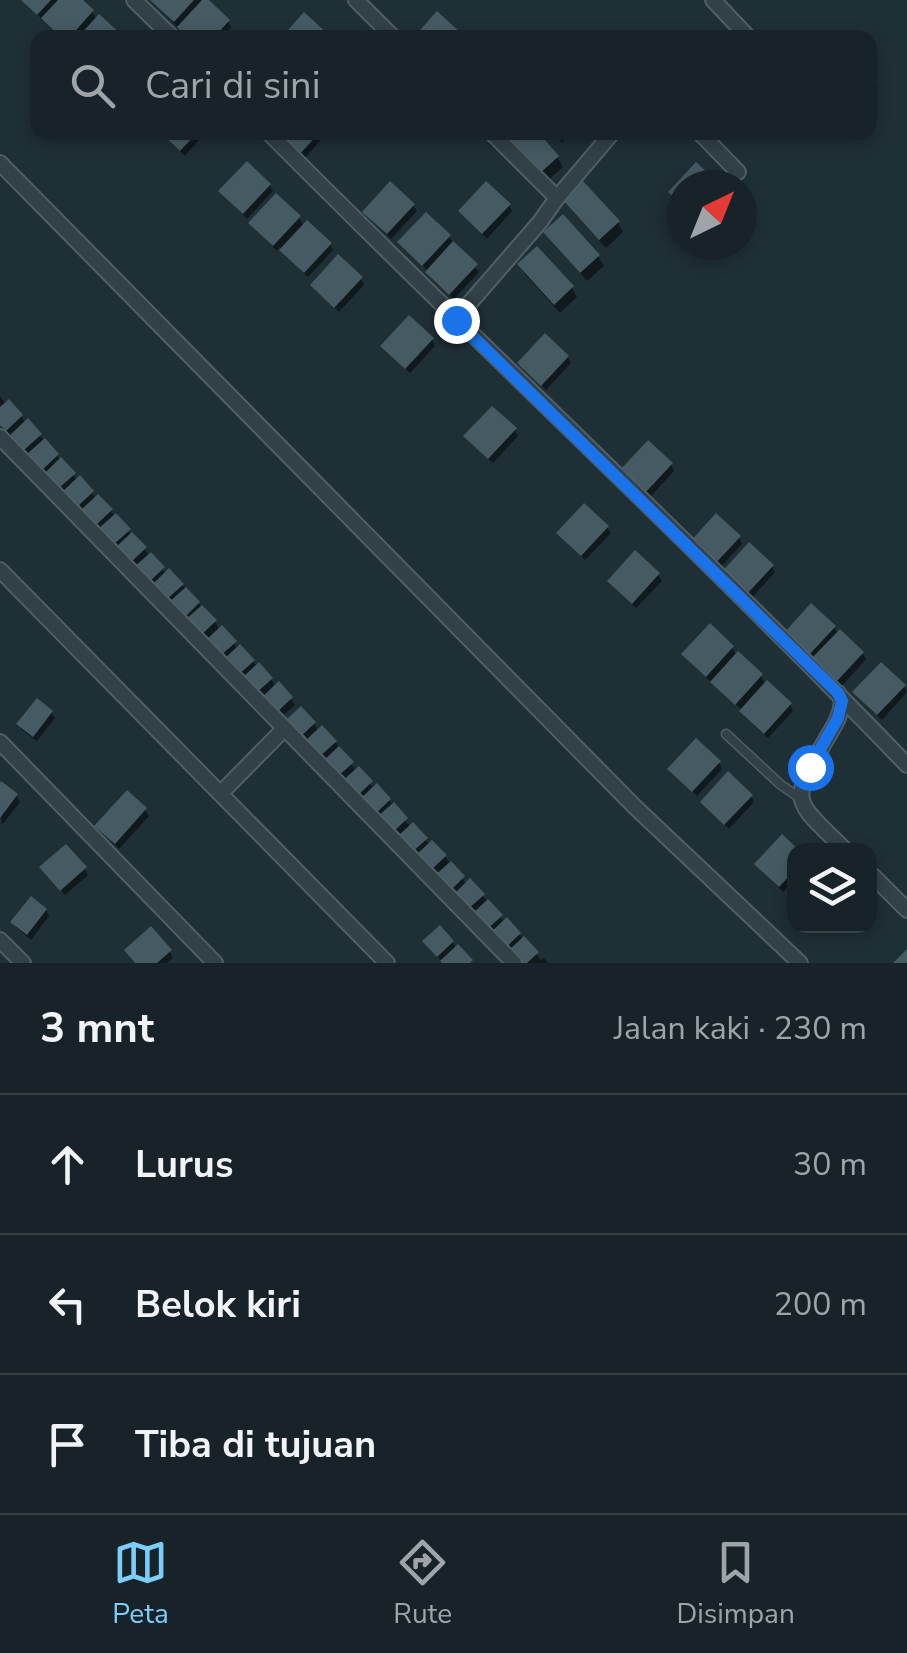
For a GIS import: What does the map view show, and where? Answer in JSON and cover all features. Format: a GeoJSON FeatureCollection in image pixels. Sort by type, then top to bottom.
{"type":"FeatureCollection","features":[{"type":"Feature","properties":{"kind":"street"},"geometry":{"type":"LineString","coordinates":[[134,0],[164,30]]}},
{"type":"Feature","properties":{"kind":"street"},"geometry":{"type":"LineString","coordinates":[[356,0],[386,30]]}},
{"type":"Feature","properties":{"kind":"street"},"geometry":{"type":"LineString","coordinates":[[713,0],[741,30]]}},
{"type":"Feature","properties":{"kind":"street"},"geometry":{"type":"LineString","coordinates":[[276,140],[907,765]]}},
{"type":"Feature","properties":{"kind":"street"},"geometry":{"type":"LineString","coordinates":[[499,140],[557,198]]}},
{"type":"Feature","properties":{"kind":"street"},"geometry":{"type":"LineString","coordinates":[[456,320],[607,140]]}},
{"type":"Feature","properties":{"kind":"street"},"geometry":{"type":"LineString","coordinates":[[707,140],[736,170]]}},
{"type":"Feature","properties":{"kind":"street"},"geometry":{"type":"LineString","coordinates":[[0,162],[621,793],[800,963]]}},
{"type":"Feature","properties":{"kind":"street"},"geometry":{"type":"LineString","coordinates":[[0,437],[514,963]]}},
{"type":"Feature","properties":{"kind":"street"},"geometry":{"type":"LineString","coordinates":[[0,570],[386,963]]}},
{"type":"Feature","properties":{"kind":"street"},"geometry":{"type":"LineString","coordinates":[[838,693],[842,701],[838,718],[803,780],[800,798],[805,809],[839,843]]}},
{"type":"Feature","properties":{"kind":"street"},"geometry":{"type":"LineString","coordinates":[[221,793],[284,729]]}},
{"type":"Feature","properties":{"kind":"street"},"geometry":{"type":"LineString","coordinates":[[0,742],[215,963]]}},
{"type":"Feature","properties":{"kind":"street"},"geometry":{"type":"LineString","coordinates":[[877,881],[907,910]]}},
{"type":"Feature","properties":{"kind":"street"},"geometry":{"type":"LineString","coordinates":[[0,940],[24,963]]}},
{"type":"Feature","properties":{"kind":"lane"},"geometry":{"type":"LineString","coordinates":[[726,734],[800,798]]}},
{"type":"Feature","properties":{"kind":"building"},"geometry":{"type":"Polygon","coordinates":[[[21,0],[51,0],[37,15],[21,0]]]}},
{"type":"Feature","properties":{"kind":"building"},"geometry":{"type":"Polygon","coordinates":[[[58,0],[83,0],[94,10],[76,30],[54,30],[41,18],[58,0]]]}},
{"type":"Feature","properties":{"kind":"building"},"geometry":{"type":"Polygon","coordinates":[[[150,0],[194,0],[174,22],[150,0]]]}},
{"type":"Feature","properties":{"kind":"building"},"geometry":{"type":"Polygon","coordinates":[[[202,0],[209,0],[230,20],[221,30],[177,27],[202,0]]]}},
{"type":"Feature","properties":{"kind":"building"},"geometry":{"type":"Polygon","coordinates":[[[437,11],[458,30],[420,30],[437,11]]]}},
{"type":"Feature","properties":{"kind":"building"},"geometry":{"type":"Polygon","coordinates":[[[304,12],[324,30],[288,30],[304,12]]]}},
{"type":"Feature","properties":{"kind":"building"},"geometry":{"type":"Polygon","coordinates":[[[99,14],[116,30],[84,30],[99,14]]]}},
{"type":"Feature","properties":{"kind":"building"},"geometry":{"type":"Polygon","coordinates":[[[168,140],[190,140],[180,151],[168,140]]]}},
{"type":"Feature","properties":{"kind":"building"},"geometry":{"type":"Polygon","coordinates":[[[283,140],[313,140],[299,155],[283,140]]]}},
{"type":"Feature","properties":{"kind":"building"},"geometry":{"type":"Polygon","coordinates":[[[508,140],[545,140],[559,156],[539,174],[508,140]]]}},
{"type":"Feature","properties":{"kind":"building"},"geometry":{"type":"Polygon","coordinates":[[[247,161],[271,184],[243,214],[218,191],[247,161]]]}},
{"type":"Feature","properties":{"kind":"building"},"geometry":{"type":"Polygon","coordinates":[[[696,162],[705,170],[689,170],[696,162]]]}},
{"type":"Feature","properties":{"kind":"building"},"geometry":{"type":"Polygon","coordinates":[[[390,181],[415,204],[387,234],[362,212],[390,181]]]}},
{"type":"Feature","properties":{"kind":"building"},"geometry":{"type":"Polygon","coordinates":[[[486,181],[511,204],[482,234],[458,211],[486,181]]]}},
{"type":"Feature","properties":{"kind":"building"},"geometry":{"type":"Polygon","coordinates":[[[583,181],[620,221],[599,240],[562,199],[583,181]]]}},
{"type":"Feature","properties":{"kind":"building"},"geometry":{"type":"Polygon","coordinates":[[[276,193],[301,216],[273,246],[248,223],[276,193]]]}},
{"type":"Feature","properties":{"kind":"building"},"geometry":{"type":"Polygon","coordinates":[[[426,212],[451,235],[422,266],[397,242],[426,212]]]}},
{"type":"Feature","properties":{"kind":"building"},"geometry":{"type":"Polygon","coordinates":[[[563,214],[600,255],[580,273],[543,232],[563,214]]]}},
{"type":"Feature","properties":{"kind":"building"},"geometry":{"type":"Polygon","coordinates":[[[307,220],[332,243],[304,273],[279,250],[307,220]]]}},
{"type":"Feature","properties":{"kind":"building"},"geometry":{"type":"Polygon","coordinates":[[[453,241],[478,264],[449,295],[425,272],[453,241]]]}},
{"type":"Feature","properties":{"kind":"building"},"geometry":{"type":"Polygon","coordinates":[[[537,246],[574,286],[554,305],[517,264],[537,246]]]}},
{"type":"Feature","properties":{"kind":"building"},"geometry":{"type":"Polygon","coordinates":[[[338,254],[363,277],[334,308],[310,285],[338,254]]]}},
{"type":"Feature","properties":{"kind":"building"},"geometry":{"type":"Polygon","coordinates":[[[409,315],[434,338],[405,369],[380,346],[409,315]]]}},
{"type":"Feature","properties":{"kind":"building"},"geometry":{"type":"Polygon","coordinates":[[[545,333],[569,356],[541,386],[517,363],[545,333]]]}},
{"type":"Feature","properties":{"kind":"building"},"geometry":{"type":"Polygon","coordinates":[[[9,399],[23,415],[6,431],[0,425],[0,407],[9,399]]]}},
{"type":"Feature","properties":{"kind":"building"},"geometry":{"type":"Polygon","coordinates":[[[492,406],[517,428],[488,459],[463,436],[492,406]]]}},
{"type":"Feature","properties":{"kind":"building"},"geometry":{"type":"Polygon","coordinates":[[[28,418],[42,434],[24,450],[10,435],[28,418]]]}},
{"type":"Feature","properties":{"kind":"building"},"geometry":{"type":"Polygon","coordinates":[[[45,438],[59,454],[42,470],[27,454],[45,438]]]}},
{"type":"Feature","properties":{"kind":"building"},"geometry":{"type":"Polygon","coordinates":[[[648,440],[673,463],[644,494],[619,471],[648,440]]]}},
{"type":"Feature","properties":{"kind":"building"},"geometry":{"type":"Polygon","coordinates":[[[61,457],[76,473],[58,489],[44,474],[61,457]]]}},
{"type":"Feature","properties":{"kind":"building"},"geometry":{"type":"Polygon","coordinates":[[[80,475],[94,491],[77,507],[62,492],[80,475]]]}},
{"type":"Feature","properties":{"kind":"building"},"geometry":{"type":"Polygon","coordinates":[[[98,494],[113,509],[95,526],[81,510],[98,494]]]}},
{"type":"Feature","properties":{"kind":"building"},"geometry":{"type":"Polygon","coordinates":[[[584,503],[609,526],[581,556],[556,533],[584,503]]]}},
{"type":"Feature","properties":{"kind":"building"},"geometry":{"type":"Polygon","coordinates":[[[116,513],[131,529],[113,545],[98,529],[116,513]]]}},
{"type":"Feature","properties":{"kind":"building"},"geometry":{"type":"Polygon","coordinates":[[[716,513],[741,536],[712,567],[688,544],[716,513]]]}},
{"type":"Feature","properties":{"kind":"building"},"geometry":{"type":"Polygon","coordinates":[[[132,532],[147,547],[129,564],[115,548],[132,532]]]}},
{"type":"Feature","properties":{"kind":"building"},"geometry":{"type":"Polygon","coordinates":[[[749,542],[774,565],[745,596],[721,573],[749,542]]]}},
{"type":"Feature","properties":{"kind":"building"},"geometry":{"type":"Polygon","coordinates":[[[635,550],[660,573],[632,604],[607,581],[635,550]]]}},
{"type":"Feature","properties":{"kind":"building"},"geometry":{"type":"Polygon","coordinates":[[[151,552],[165,567],[147,584],[133,568],[151,552]]]}},
{"type":"Feature","properties":{"kind":"building"},"geometry":{"type":"Polygon","coordinates":[[[169,568],[184,584],[166,600],[152,585],[169,568]]]}},
{"type":"Feature","properties":{"kind":"building"},"geometry":{"type":"Polygon","coordinates":[[[186,587],[200,602],[183,619],[168,603],[186,587]]]}},
{"type":"Feature","properties":{"kind":"building"},"geometry":{"type":"Polygon","coordinates":[[[811,603],[836,626],[807,657],[783,634],[811,603]]]}},
{"type":"Feature","properties":{"kind":"building"},"geometry":{"type":"Polygon","coordinates":[[[202,605],[217,620],[199,637],[184,621],[202,605]]]}},
{"type":"Feature","properties":{"kind":"building"},"geometry":{"type":"Polygon","coordinates":[[[710,623],[734,646],[706,677],[681,654],[710,623]]]}},
{"type":"Feature","properties":{"kind":"building"},"geometry":{"type":"Polygon","coordinates":[[[222,625],[237,641],[219,657],[204,642],[222,625]]]}},
{"type":"Feature","properties":{"kind":"building"},"geometry":{"type":"Polygon","coordinates":[[[840,629],[864,652],[836,682],[811,659],[840,629]]]}},
{"type":"Feature","properties":{"kind":"building"},"geometry":{"type":"Polygon","coordinates":[[[240,644],[255,660],[237,676],[223,660],[240,644]]]}},
{"type":"Feature","properties":{"kind":"building"},"geometry":{"type":"Polygon","coordinates":[[[738,651],[763,674],[735,705],[710,682],[738,651]]]}},
{"type":"Feature","properties":{"kind":"building"},"geometry":{"type":"Polygon","coordinates":[[[259,662],[273,678],[255,694],[241,679],[259,662]]]}},
{"type":"Feature","properties":{"kind":"building"},"geometry":{"type":"Polygon","coordinates":[[[881,662],[906,685],[877,715],[852,692],[881,662]]]}},
{"type":"Feature","properties":{"kind":"building"},"geometry":{"type":"Polygon","coordinates":[[[767,680],[792,703],[764,734],[739,711],[767,680]]]}},
{"type":"Feature","properties":{"kind":"building"},"geometry":{"type":"Polygon","coordinates":[[[279,681],[293,697],[276,713],[261,698],[279,681]]]}},
{"type":"Feature","properties":{"kind":"building"},"geometry":{"type":"Polygon","coordinates":[[[37,698],[53,711],[33,737],[16,724],[37,698]]]}},
{"type":"Feature","properties":{"kind":"building"},"geometry":{"type":"Polygon","coordinates":[[[301,706],[316,722],[298,739],[284,722],[301,706]]]}},
{"type":"Feature","properties":{"kind":"building"},"geometry":{"type":"Polygon","coordinates":[[[322,725],[337,741],[319,757],[305,741],[322,725]]]}},
{"type":"Feature","properties":{"kind":"building"},"geometry":{"type":"Polygon","coordinates":[[[696,738],[721,761],[692,792],[667,769],[696,738]]]}},
{"type":"Feature","properties":{"kind":"building"},"geometry":{"type":"Polygon","coordinates":[[[339,746],[354,762],[336,778],[321,763],[339,746]]]}},
{"type":"Feature","properties":{"kind":"building"},"geometry":{"type":"Polygon","coordinates":[[[359,766],[373,781],[355,798],[341,782],[359,766]]]}},
{"type":"Feature","properties":{"kind":"building"},"geometry":{"type":"Polygon","coordinates":[[[728,771],[753,795],[724,825],[700,802],[728,771]]]}},
{"type":"Feature","properties":{"kind":"building"},"geometry":{"type":"Polygon","coordinates":[[[0,783],[18,794],[0,818],[0,783]]]}},
{"type":"Feature","properties":{"kind":"building"},"geometry":{"type":"Polygon","coordinates":[[[377,783],[391,799],[374,815],[359,800],[377,783]]]}},
{"type":"Feature","properties":{"kind":"building"},"geometry":{"type":"Polygon","coordinates":[[[127,790],[147,808],[115,844],[94,826],[127,790]]]}},
{"type":"Feature","properties":{"kind":"building"},"geometry":{"type":"Polygon","coordinates":[[[394,802],[408,818],[391,834],[376,818],[394,802]]]}},
{"type":"Feature","properties":{"kind":"building"},"geometry":{"type":"Polygon","coordinates":[[[413,822],[428,838],[410,854],[396,838],[413,822]]]}},
{"type":"Feature","properties":{"kind":"building"},"geometry":{"type":"Polygon","coordinates":[[[782,834],[792,843],[787,843],[787,878],[779,887],[754,864],[782,834]]]}},
{"type":"Feature","properties":{"kind":"building"},"geometry":{"type":"Polygon","coordinates":[[[432,840],[447,855],[429,872],[415,856],[432,840]]]}},
{"type":"Feature","properties":{"kind":"building"},"geometry":{"type":"Polygon","coordinates":[[[66,844],[87,867],[60,891],[39,867],[66,844]]]}},
{"type":"Feature","properties":{"kind":"building"},"geometry":{"type":"Polygon","coordinates":[[[451,861],[465,876],[448,893],[433,877],[451,861]]]}},
{"type":"Feature","properties":{"kind":"building"},"geometry":{"type":"Polygon","coordinates":[[[470,878],[485,894],[467,910],[453,895],[470,878]]]}},
{"type":"Feature","properties":{"kind":"building"},"geometry":{"type":"Polygon","coordinates":[[[31,896],[47,909],[27,935],[10,922],[31,896]]]}},
{"type":"Feature","properties":{"kind":"building"},"geometry":{"type":"Polygon","coordinates":[[[488,899],[503,915],[485,931],[471,915],[488,899]]]}},
{"type":"Feature","properties":{"kind":"building"},"geometry":{"type":"Polygon","coordinates":[[[507,917],[521,933],[503,950],[489,934],[507,917]]]}},
{"type":"Feature","properties":{"kind":"building"},"geometry":{"type":"Polygon","coordinates":[[[440,925],[454,941],[437,957],[422,941],[440,925]]]}},
{"type":"Feature","properties":{"kind":"building"},"geometry":{"type":"Polygon","coordinates":[[[151,926],[172,950],[157,963],[135,963],[124,950],[151,926]]]}},
{"type":"Feature","properties":{"kind":"building"},"geometry":{"type":"Polygon","coordinates":[[[524,936],[539,952],[527,963],[516,963],[507,952],[524,936]]]}},
{"type":"Feature","properties":{"kind":"building"},"geometry":{"type":"Polygon","coordinates":[[[458,944],[473,960],[442,963],[440,961],[458,944]]]}},
{"type":"Feature","properties":{"kind":"building"},"geometry":{"type":"Polygon","coordinates":[[[907,949],[907,963],[893,963],[907,949]]]}},
{"type":"Feature","properties":{"kind":"route"},"geometry":{"type":"LineString","coordinates":[[456,320],[838,693],[842,701],[838,718],[810,767]]}}]}
